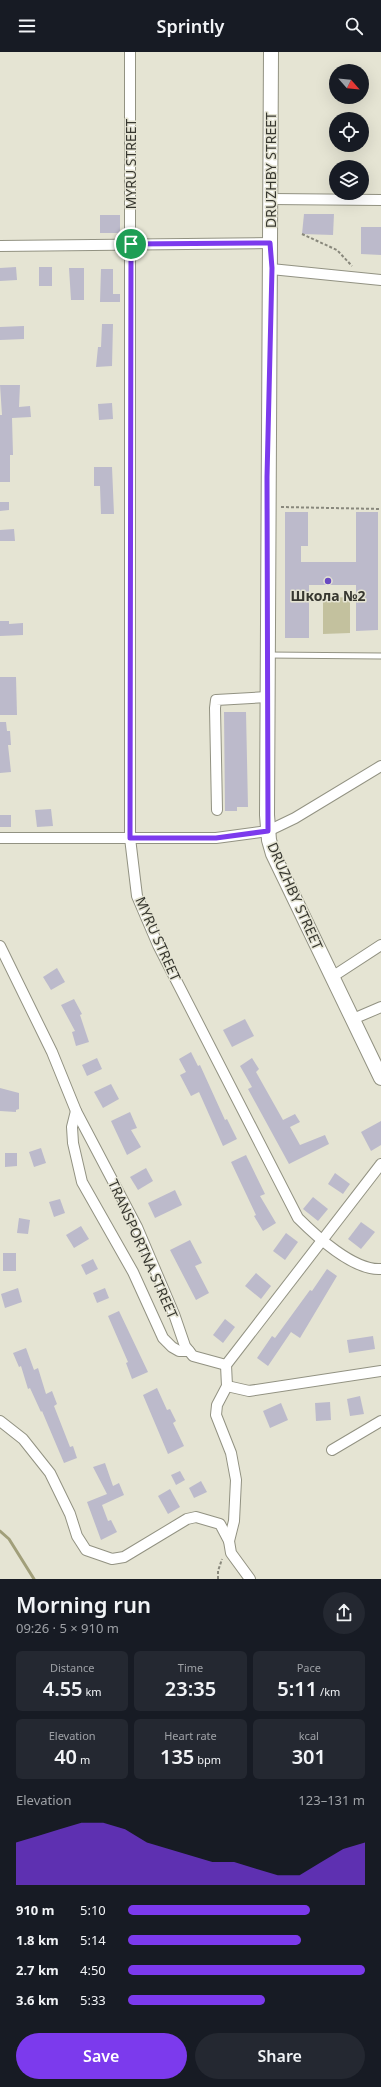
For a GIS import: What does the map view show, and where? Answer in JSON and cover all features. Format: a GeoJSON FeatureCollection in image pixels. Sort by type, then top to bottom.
{"type":"FeatureCollection","features":[{"type":"Feature","properties":{"kind":"street","name":"MYRU STREET"},"geometry":{"type":"LineString","coordinates":[[130,52],[130,838],[137,896],[158,945],[298,1218],[322,1241],[353,1261],[381,1269]]}},
{"type":"Feature","properties":{"kind":"street","name":"DRUZHBY STREET"},"geometry":{"type":"LineString","coordinates":[[271,52],[270,243],[272,268],[267,507],[268,831],[273,854],[381,1078]]}},
{"type":"Feature","properties":{"kind":"street"},"geometry":{"type":"LineString","coordinates":[[271,199],[381,200]]}},
{"type":"Feature","properties":{"kind":"street"},"geometry":{"type":"LineString","coordinates":[[0,246],[270,243]]}},
{"type":"Feature","properties":{"kind":"street"},"geometry":{"type":"LineString","coordinates":[[272,268],[381,280]]}},
{"type":"Feature","properties":{"kind":"street"},"geometry":{"type":"LineString","coordinates":[[217,810],[216,700],[267,696]]}},
{"type":"Feature","properties":{"kind":"street"},"geometry":{"type":"LineString","coordinates":[[0,838],[216,838],[268,831],[295,818],[381,766]]}},
{"type":"Feature","properties":{"kind":"street"},"geometry":{"type":"LineString","coordinates":[[332,977],[381,945]]}},
{"type":"Feature","properties":{"kind":"street","name":"TRANSPORTNA STREET"},"geometry":{"type":"LineString","coordinates":[[0,946],[52,1052],[76,1110],[137,1227],[174,1314],[185,1346],[189,1351]]}},
{"type":"Feature","properties":{"kind":"street"},"geometry":{"type":"LineString","coordinates":[[352,1019],[381,1007]]}},
{"type":"Feature","properties":{"kind":"street"},"geometry":{"type":"LineString","coordinates":[[76,1110],[72,1128],[73,1144],[82,1182],[133,1272],[163,1338],[172,1347],[179,1351],[189,1351],[193,1356],[226,1365]]}},
{"type":"Feature","properties":{"kind":"street"},"geometry":{"type":"LineString","coordinates":[[229,1540],[234,1521],[236,1480],[231,1453],[216,1415],[217,1405],[227,1386],[226,1365],[381,1164]]}},
{"type":"Feature","properties":{"kind":"street"},"geometry":{"type":"LineString","coordinates":[[227,1386],[249,1391],[381,1371]]}},
{"type":"Feature","properties":{"kind":"street"},"geometry":{"type":"LineString","coordinates":[[0,1421],[23,1439],[50,1473],[70,1514],[77,1536],[86,1550],[112,1559],[124,1557],[187,1519],[196,1517],[220,1524],[229,1540],[231,1553],[250,1579]]}},
{"type":"Feature","properties":{"kind":"street"},"geometry":{"type":"LineString","coordinates":[[332,1450],[345,1444],[381,1421]]}},
{"type":"Feature","properties":{"kind":"lane"},"geometry":{"type":"LineString","coordinates":[[267,655],[381,656]]}},
{"type":"Feature","properties":{"kind":"path"},"geometry":{"type":"LineString","coordinates":[[302,234],[337,250],[355,268]]}},
{"type":"Feature","properties":{"kind":"path"},"geometry":{"type":"LineString","coordinates":[[267,507],[381,509]]}},
{"type":"Feature","properties":{"kind":"shaded area"},"geometry":{"type":"Polygon","coordinates":[[[350,597],[350,633],[323,634],[323,598],[350,597]]]}},
{"type":"Feature","properties":{"kind":"building"},"geometry":{"type":"Polygon","coordinates":[[[304,214],[334,214],[333,235],[302,234],[304,214]]]}},
{"type":"Feature","properties":{"kind":"building"},"geometry":{"type":"Polygon","coordinates":[[[100,215],[120,215],[120,233],[100,233],[100,215]]]}},
{"type":"Feature","properties":{"kind":"building"},"geometry":{"type":"Polygon","coordinates":[[[361,227],[381,227],[381,255],[361,254],[361,227]]]}},
{"type":"Feature","properties":{"kind":"building"},"geometry":{"type":"Polygon","coordinates":[[[16,267],[17,280],[0,281],[0,268],[16,267]]]}},
{"type":"Feature","properties":{"kind":"building"},"geometry":{"type":"Polygon","coordinates":[[[39,267],[52,267],[52,286],[39,286],[39,267]]]}},
{"type":"Feature","properties":{"kind":"building"},"geometry":{"type":"Polygon","coordinates":[[[69,268],[84,268],[84,300],[71,300],[69,268]]]}},
{"type":"Feature","properties":{"kind":"building"},"geometry":{"type":"Polygon","coordinates":[[[101,269],[113,269],[113,294],[120,294],[120,302],[100,302],[101,269]]]}},
{"type":"Feature","properties":{"kind":"building"},"geometry":{"type":"Polygon","coordinates":[[[102,324],[113,324],[112,366],[96,367],[98,347],[101,347],[102,324]]]}},
{"type":"Feature","properties":{"kind":"building"},"geometry":{"type":"Polygon","coordinates":[[[24,326],[24,339],[0,340],[0,327],[24,326]]]}},
{"type":"Feature","properties":{"kind":"building"},"geometry":{"type":"Polygon","coordinates":[[[0,385],[20,385],[19,407],[30,406],[31,417],[12,418],[13,455],[10,455],[10,482],[0,482],[0,415],[2,415],[0,385]]]}},
{"type":"Feature","properties":{"kind":"building"},"geometry":{"type":"Polygon","coordinates":[[[112,403],[113,419],[99,420],[98,404],[112,403]]]}},
{"type":"Feature","properties":{"kind":"building"},"geometry":{"type":"Polygon","coordinates":[[[94,467],[112,467],[114,514],[101,514],[100,486],[94,486],[94,467]]]}},
{"type":"Feature","properties":{"kind":"building"},"geometry":{"type":"Polygon","coordinates":[[[0,502],[9,502],[9,510],[0,511],[0,502]]]}},
{"type":"Feature","properties":{"kind":"building"},"geometry":{"type":"Polygon","coordinates":[[[285,512],[308,512],[308,546],[301,546],[301,562],[356,562],[356,512],[378,512],[378,630],[356,631],[356,585],[309,585],[309,638],[285,638],[285,512]]]}},
{"type":"Feature","properties":{"kind":"building"},"geometry":{"type":"Polygon","coordinates":[[[14,529],[15,541],[0,541],[0,530],[14,529]]]}},
{"type":"Feature","properties":{"kind":"building"},"geometry":{"type":"Polygon","coordinates":[[[0,621],[9,621],[9,624],[23,623],[23,635],[0,636],[0,621]]]}},
{"type":"Feature","properties":{"kind":"building"},"geometry":{"type":"Polygon","coordinates":[[[0,677],[16,677],[17,715],[0,715],[0,677]]]}},
{"type":"Feature","properties":{"kind":"building"},"geometry":{"type":"Polygon","coordinates":[[[224,712],[246,712],[248,807],[237,807],[237,811],[225,811],[224,712]]]}},
{"type":"Feature","properties":{"kind":"building"},"geometry":{"type":"Polygon","coordinates":[[[0,722],[6,722],[7,731],[10,731],[11,745],[8,745],[11,772],[0,773],[0,722]]]}},
{"type":"Feature","properties":{"kind":"building"},"geometry":{"type":"Polygon","coordinates":[[[51,809],[53,826],[37,827],[35,810],[51,809]]]}},
{"type":"Feature","properties":{"kind":"building"},"geometry":{"type":"Polygon","coordinates":[[[0,815],[11,815],[11,827],[0,827],[0,815]]]}},
{"type":"Feature","properties":{"kind":"building"},"geometry":{"type":"Polygon","coordinates":[[[57,968],[65,982],[51,990],[43,977],[57,968]]]}},
{"type":"Feature","properties":{"kind":"building"},"geometry":{"type":"Polygon","coordinates":[[[74,999],[82,1014],[80,1015],[89,1042],[76,1046],[72,1032],[75,1031],[61,1005],[74,999]]]}},
{"type":"Feature","properties":{"kind":"building"},"geometry":{"type":"Polygon","coordinates":[[[245,1019],[254,1036],[232,1047],[223,1030],[245,1019]]]}},
{"type":"Feature","properties":{"kind":"building"},"geometry":{"type":"Polygon","coordinates":[[[191,1052],[198,1066],[200,1065],[225,1120],[227,1119],[237,1139],[223,1146],[199,1092],[191,1096],[180,1075],[186,1072],[179,1059],[191,1052]]]}},
{"type":"Feature","properties":{"kind":"building"},"geometry":{"type":"Polygon","coordinates":[[[97,1058],[102,1069],[87,1076],[82,1065],[97,1058]]]}},
{"type":"Feature","properties":{"kind":"building"},"geometry":{"type":"Polygon","coordinates":[[[252,1058],[259,1069],[256,1072],[283,1120],[295,1114],[300,1122],[290,1127],[300,1145],[325,1135],[329,1144],[289,1164],[248,1089],[252,1087],[240,1066],[252,1058]]]}},
{"type":"Feature","properties":{"kind":"building"},"geometry":{"type":"Polygon","coordinates":[[[111,1084],[119,1099],[103,1108],[94,1092],[111,1084]]]}},
{"type":"Feature","properties":{"kind":"building"},"geometry":{"type":"Polygon","coordinates":[[[0,1088],[19,1093],[19,1109],[16,1110],[16,1112],[0,1111],[0,1088]]]}},
{"type":"Feature","properties":{"kind":"building"},"geometry":{"type":"Polygon","coordinates":[[[130,1112],[137,1128],[131,1130],[141,1147],[127,1155],[111,1121],[130,1112]]]}},
{"type":"Feature","properties":{"kind":"building"},"geometry":{"type":"Polygon","coordinates":[[[381,1121],[381,1145],[371,1151],[361,1132],[381,1121]]]}},
{"type":"Feature","properties":{"kind":"building"},"geometry":{"type":"Polygon","coordinates":[[[41,1148],[46,1163],[34,1167],[29,1152],[41,1148]]]}},
{"type":"Feature","properties":{"kind":"building"},"geometry":{"type":"Polygon","coordinates":[[[5,1153],[17,1153],[17,1166],[5,1167],[5,1153]]]}},
{"type":"Feature","properties":{"kind":"building"},"geometry":{"type":"Polygon","coordinates":[[[246,1155],[265,1194],[260,1196],[276,1223],[263,1231],[254,1216],[256,1215],[231,1162],[246,1155]]]}},
{"type":"Feature","properties":{"kind":"building"},"geometry":{"type":"Polygon","coordinates":[[[146,1168],[153,1181],[138,1190],[130,1177],[146,1168]]]}},
{"type":"Feature","properties":{"kind":"building"},"geometry":{"type":"Polygon","coordinates":[[[335,1173],[350,1184],[343,1194],[328,1184],[335,1173]]]}},
{"type":"Feature","properties":{"kind":"building"},"geometry":{"type":"Polygon","coordinates":[[[175,1190],[182,1205],[155,1218],[148,1203],[175,1190]]]}},
{"type":"Feature","properties":{"kind":"building"},"geometry":{"type":"Polygon","coordinates":[[[313,1197],[328,1209],[318,1221],[303,1209],[313,1197]]]}},
{"type":"Feature","properties":{"kind":"building"},"geometry":{"type":"Polygon","coordinates":[[[60,1199],[65,1213],[54,1217],[49,1202],[60,1199]]]}},
{"type":"Feature","properties":{"kind":"building"},"geometry":{"type":"Polygon","coordinates":[[[19,1218],[30,1220],[28,1234],[17,1233],[19,1218]]]}},
{"type":"Feature","properties":{"kind":"building"},"geometry":{"type":"Polygon","coordinates":[[[361,1222],[375,1232],[361,1249],[348,1239],[361,1222]]]}},
{"type":"Feature","properties":{"kind":"building"},"geometry":{"type":"Polygon","coordinates":[[[81,1226],[89,1239],[74,1248],[66,1235],[81,1226]]]}},
{"type":"Feature","properties":{"kind":"building"},"geometry":{"type":"Polygon","coordinates":[[[286,1233],[298,1242],[285,1260],[273,1251],[286,1233]]]}},
{"type":"Feature","properties":{"kind":"building"},"geometry":{"type":"Polygon","coordinates":[[[190,1240],[202,1263],[195,1266],[209,1293],[196,1300],[170,1250],[190,1240]]]}},
{"type":"Feature","properties":{"kind":"building"},"geometry":{"type":"Polygon","coordinates":[[[3,1253],[16,1253],[16,1271],[3,1271],[3,1253]]]}},
{"type":"Feature","properties":{"kind":"building"},"geometry":{"type":"Polygon","coordinates":[[[93,1259],[98,1269],[86,1275],[81,1265],[93,1259]]]}},
{"type":"Feature","properties":{"kind":"building"},"geometry":{"type":"Polygon","coordinates":[[[327,1269],[337,1276],[300,1338],[291,1332],[268,1366],[257,1358],[272,1336],[275,1338],[310,1290],[312,1291],[327,1269]]]}},
{"type":"Feature","properties":{"kind":"building"},"geometry":{"type":"Polygon","coordinates":[[[256,1273],[271,1286],[261,1299],[245,1286],[256,1273]]]}},
{"type":"Feature","properties":{"kind":"building"},"geometry":{"type":"Polygon","coordinates":[[[18,1288],[22,1302],[5,1308],[1,1294],[18,1288]]]}},
{"type":"Feature","properties":{"kind":"building"},"geometry":{"type":"Polygon","coordinates":[[[105,1288],[109,1298],[97,1303],[93,1293],[105,1288]]]}},
{"type":"Feature","properties":{"kind":"building"},"geometry":{"type":"Polygon","coordinates":[[[119,1311],[148,1372],[132,1379],[126,1363],[128,1362],[108,1316],[119,1311]]]}},
{"type":"Feature","properties":{"kind":"building"},"geometry":{"type":"Polygon","coordinates":[[[225,1319],[235,1327],[223,1343],[213,1335],[225,1319]]]}},
{"type":"Feature","properties":{"kind":"building"},"geometry":{"type":"Polygon","coordinates":[[[373,1336],[375,1349],[349,1353],[347,1340],[373,1336]]]}},
{"type":"Feature","properties":{"kind":"building"},"geometry":{"type":"Polygon","coordinates":[[[26,1348],[34,1370],[38,1368],[46,1394],[52,1391],[57,1404],[54,1406],[70,1447],[73,1446],[77,1458],[64,1463],[42,1411],[41,1412],[30,1388],[28,1389],[21,1366],[19,1367],[13,1353],[26,1348]]]}},
{"type":"Feature","properties":{"kind":"building"},"geometry":{"type":"Polygon","coordinates":[[[157,1388],[167,1410],[170,1409],[176,1421],[173,1423],[184,1446],[168,1454],[143,1395],[157,1388]]]}},
{"type":"Feature","properties":{"kind":"building"},"geometry":{"type":"Polygon","coordinates":[[[360,1396],[364,1414],[350,1416],[347,1399],[360,1396]]]}},
{"type":"Feature","properties":{"kind":"building"},"geometry":{"type":"Polygon","coordinates":[[[330,1402],[331,1420],[316,1421],[315,1403],[330,1402]]]}},
{"type":"Feature","properties":{"kind":"building"},"geometry":{"type":"Polygon","coordinates":[[[281,1403],[288,1420],[270,1428],[263,1411],[281,1403]]]}},
{"type":"Feature","properties":{"kind":"building"},"geometry":{"type":"Polygon","coordinates":[[[105,1463],[113,1486],[119,1483],[124,1495],[102,1505],[108,1521],[111,1520],[117,1532],[101,1540],[87,1502],[107,1494],[93,1467],[105,1463]]]}},
{"type":"Feature","properties":{"kind":"building"},"geometry":{"type":"Polygon","coordinates":[[[180,1471],[185,1480],[176,1485],[171,1475],[180,1471]]]}},
{"type":"Feature","properties":{"kind":"building"},"geometry":{"type":"Polygon","coordinates":[[[201,1481],[207,1492],[194,1498],[189,1488],[201,1481]]]}},
{"type":"Feature","properties":{"kind":"building"},"geometry":{"type":"Polygon","coordinates":[[[170,1489],[180,1507],[168,1514],[158,1496],[170,1489]]]}},
{"type":"Feature","properties":{"kind":"waterway"},"geometry":{"type":"LineString","coordinates":[[0,1531],[9,1539],[34,1579]]}},
{"type":"Feature","properties":{"kind":"place","name":"Школа №2"},"geometry":{"type":"Point","coordinates":[328,581]}},
{"type":"Feature","properties":{"kind":"route"},"geometry":{"type":"LineString","coordinates":[[270,243],[272,268],[267,477],[268,831],[216,838],[130,838],[131,244],[270,243]]}}]}
